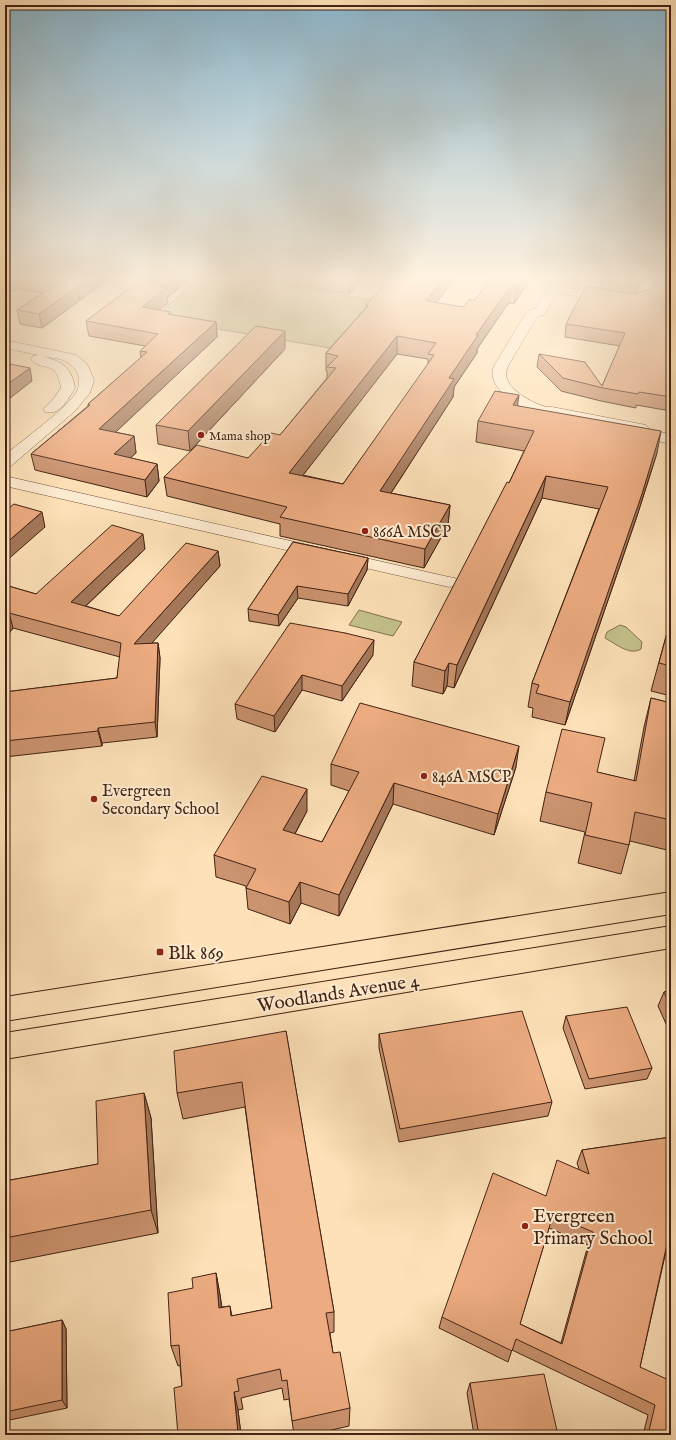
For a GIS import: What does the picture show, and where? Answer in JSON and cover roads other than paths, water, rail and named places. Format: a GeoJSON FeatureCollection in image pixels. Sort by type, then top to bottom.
{"type":"FeatureCollection","features":[{"type":"Feature","properties":{"kind":"main road","name":"Woodlands Avenue 4"},"geometry":{"type":"LineString","coordinates":[[5,1009],[671,903]]}},
{"type":"Feature","properties":{"kind":"main road","name":"Woodlands Avenue 4"},"geometry":{"type":"LineString","coordinates":[[5,1046],[671,937]]}},
{"type":"Feature","properties":{"kind":"street"},"geometry":{"type":"LineString","coordinates":[[5,463],[70,408],[83,393],[87,380],[82,367],[71,358],[11,345]]}},
{"type":"Feature","properties":{"kind":"street"},"geometry":{"type":"LineString","coordinates":[[523,345],[513,362],[509,373],[511,384],[534,403],[552,411],[670,436]]}},
{"type":"Feature","properties":{"kind":"street"},"geometry":{"type":"LineString","coordinates":[[5,353],[38,359],[60,367],[67,377],[68,388],[59,402],[5,447]]}},
{"type":"Feature","properties":{"kind":"street"},"geometry":{"type":"LineString","coordinates":[[5,481],[449,582]]}},
{"type":"Feature","properties":{"kind":"place","name":"Mama shop"},"geometry":{"type":"Point","coordinates":[201,435]}},
{"type":"Feature","properties":{"kind":"place","name":"866A MSCP"},"geometry":{"type":"Point","coordinates":[365,531]}},
{"type":"Feature","properties":{"kind":"place","name":"846A MSCP"},"geometry":{"type":"Point","coordinates":[424,776]}},
{"type":"Feature","properties":{"kind":"place","name":"Evergreen Secondary School"},"geometry":{"type":"Point","coordinates":[94,799]}},
{"type":"Feature","properties":{"kind":"place","name":"Blk 869"},"geometry":{"type":"Point","coordinates":[160,952]}},
{"type":"Feature","properties":{"kind":"place","name":"Evergreen Primary School"},"geometry":{"type":"Point","coordinates":[525,1226]}}]}
